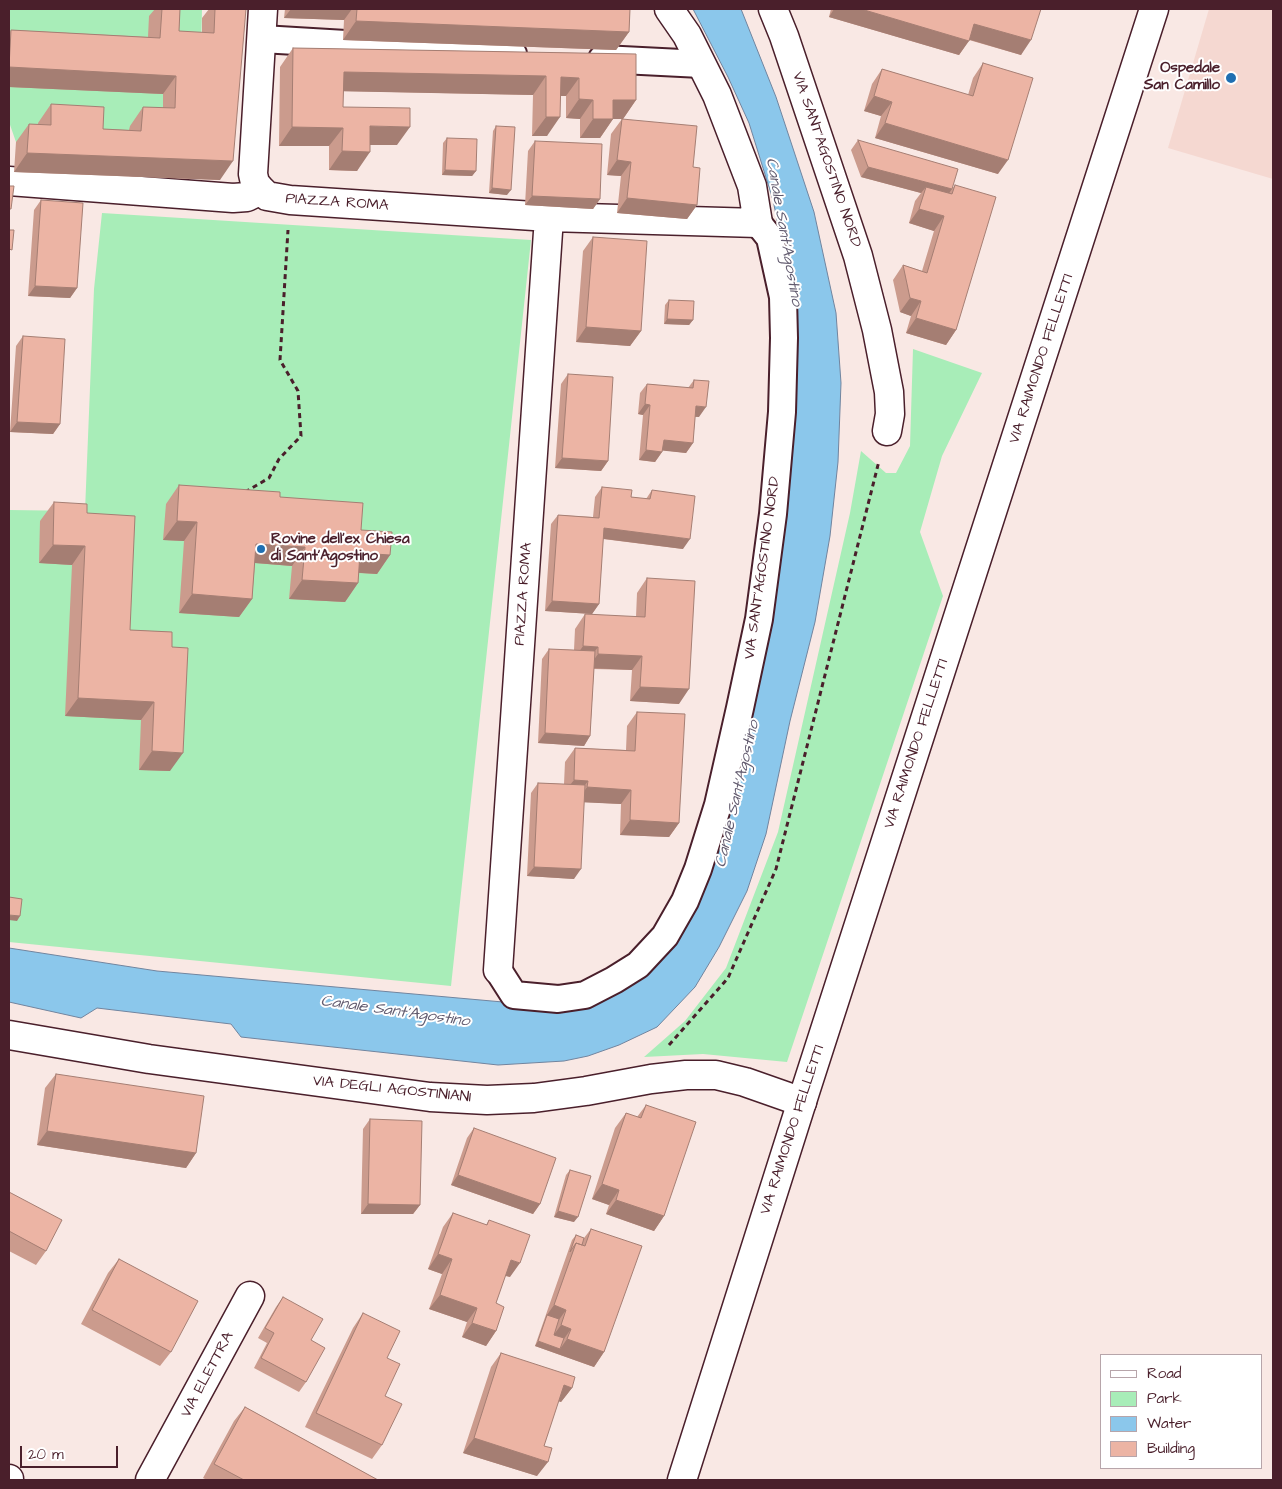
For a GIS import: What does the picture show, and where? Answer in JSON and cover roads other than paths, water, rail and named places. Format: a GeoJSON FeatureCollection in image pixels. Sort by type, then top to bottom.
{"type":"FeatureCollection","features":[{"type":"Feature","properties":{"kind":"street"},"geometry":{"type":"LineString","coordinates":[[9,182],[233,198],[247,197],[261,190],[255,183],[253,174],[263,9]]}},
{"type":"Feature","properties":{"kind":"street","name":"VIA SANT'AGOSTINO NORD"},"geometry":{"type":"LineString","coordinates":[[498,970],[514,995],[558,999],[585,995],[638,965],[665,936],[685,901],[698,869],[718,805],[755,637],[774,505],[782,412],[783,297],[770,238],[758,223],[752,186],[717,95],[686,35],[669,9]]}},
{"type":"Feature","properties":{"kind":"street","name":"VIA SANT'AGOSTINO NORD"},"geometry":{"type":"LineString","coordinates":[[773,9],[787,45],[858,256],[877,330],[889,392],[890,414],[887,431]]}},
{"type":"Feature","properties":{"kind":"street","name":"VIA RAIMONDO FELLETTI"},"geometry":{"type":"LineString","coordinates":[[682,1480],[1154,9]]}},
{"type":"Feature","properties":{"kind":"street"},"geometry":{"type":"LineString","coordinates":[[262,39],[541,55]]}},
{"type":"Feature","properties":{"kind":"street"},"geometry":{"type":"LineString","coordinates":[[581,57],[700,64]]}},
{"type":"Feature","properties":{"kind":"street","name":"PIAZZA ROMA"},"geometry":{"type":"LineString","coordinates":[[261,190],[267,196],[290,200],[549,217],[758,223]]}},
{"type":"Feature","properties":{"kind":"street","name":"PIAZZA ROMA"},"geometry":{"type":"LineString","coordinates":[[498,970],[549,217]]}},
{"type":"Feature","properties":{"kind":"street","name":"VIA DEGLI AGOSTINIANI"},"geometry":{"type":"LineString","coordinates":[[9,1035],[149,1059],[430,1097],[487,1100],[534,1098],[651,1079],[716,1075],[745,1082],[802,1102]]}},
{"type":"Feature","properties":{"kind":"street","name":"VIA ELETTRA"},"geometry":{"type":"LineString","coordinates":[[150,1480],[250,1296]]}},
{"type":"Feature","properties":{"kind":"water","name":"Canale Sant'Agostino"},"geometry":{"type":"Polygon","coordinates":[[[693,9],[741,9],[776,97],[814,212],[836,313],[841,383],[838,462],[830,536],[815,622],[790,721],[766,834],[747,891],[719,947],[695,987],[657,1027],[619,1045],[588,1056],[564,1061],[498,1065],[241,1037],[231,1024],[97,1008],[81,1018],[9,1002],[9,948],[157,971],[514,1003],[639,975],[731,788],[787,269],[773,200],[749,123],[693,9]]]}},
{"type":"Feature","properties":{"kind":"place","name":"Ospedale San Camillo"},"geometry":{"type":"Point","coordinates":[1231,78]}},
{"type":"Feature","properties":{"kind":"place","name":"Rovine dell'ex Chiesa di Sant'Agostino"},"geometry":{"type":"Point","coordinates":[261,549]}}]}
